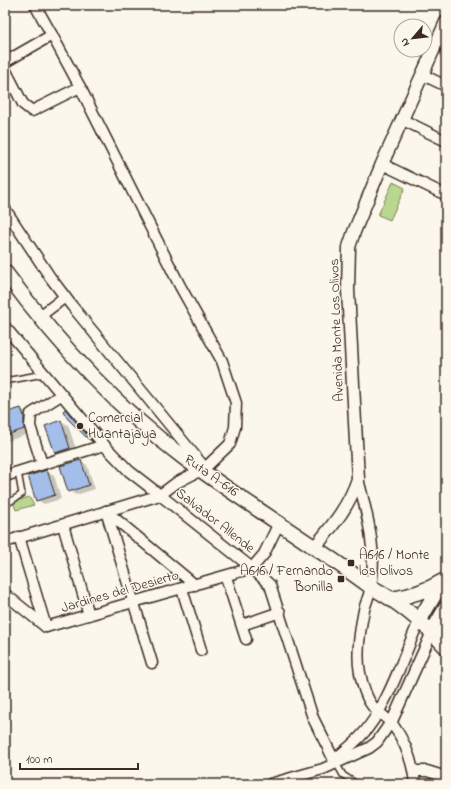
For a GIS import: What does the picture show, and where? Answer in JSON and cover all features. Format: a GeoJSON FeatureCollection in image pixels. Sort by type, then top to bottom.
{"type":"FeatureCollection","features":[{"type":"Feature","properties":{"kind":"main road","name":"Ruta A-616"},"geometry":{"type":"LineString","coordinates":[[5,272],[40,316],[79,361],[122,405],[150,430],[279,523],[371,587],[392,599],[432,632],[446,647]]}},
{"type":"Feature","properties":{"kind":"main road"},"geometry":{"type":"LineString","coordinates":[[392,599],[410,596],[427,590],[444,579]]}},
{"type":"Feature","properties":{"kind":"main road"},"geometry":{"type":"LineString","coordinates":[[419,621],[444,579]]}},
{"type":"Feature","properties":{"kind":"main road"},"geometry":{"type":"LineString","coordinates":[[432,632],[446,608]]}},
{"type":"Feature","properties":{"kind":"street"},"geometry":{"type":"LineString","coordinates":[[5,327],[104,445],[129,471],[160,495],[176,483],[203,469],[230,444],[235,427],[236,403],[222,361],[180,286],[80,87],[35,5]]}},
{"type":"Feature","properties":{"kind":"street","name":"Avenida Monte Los Olivos"},"geometry":{"type":"LineString","coordinates":[[315,547],[338,519],[352,498],[358,479],[348,290],[349,247],[382,164],[445,27]]}},
{"type":"Feature","properties":{"kind":"street"},"geometry":{"type":"LineString","coordinates":[[5,62],[52,35]]}},
{"type":"Feature","properties":{"kind":"street"},"geometry":{"type":"LineString","coordinates":[[5,69],[23,104],[32,110],[80,87]]}},
{"type":"Feature","properties":{"kind":"street"},"geometry":{"type":"LineString","coordinates":[[423,75],[446,86]]}},
{"type":"Feature","properties":{"kind":"street"},"geometry":{"type":"LineString","coordinates":[[403,120],[446,141]]}},
{"type":"Feature","properties":{"kind":"street"},"geometry":{"type":"LineString","coordinates":[[382,164],[446,195]]}},
{"type":"Feature","properties":{"kind":"street"},"geometry":{"type":"LineString","coordinates":[[5,209],[65,297],[203,469]]}},
{"type":"Feature","properties":{"kind":"street"},"geometry":{"type":"LineString","coordinates":[[40,316],[65,297]]}},
{"type":"Feature","properties":{"kind":"street"},"geometry":{"type":"LineString","coordinates":[[42,464],[30,426],[31,414],[61,395]]}},
{"type":"Feature","properties":{"kind":"street"},"geometry":{"type":"LineString","coordinates":[[5,476],[104,445]]}},
{"type":"Feature","properties":{"kind":"street"},"geometry":{"type":"LineString","coordinates":[[358,479],[368,523],[373,562],[371,587],[364,610],[360,636],[360,673],[369,701],[378,712],[391,723],[404,743],[414,771],[415,784]]}},
{"type":"Feature","properties":{"kind":"street","name":"Salvador Allende"},"geometry":{"type":"LineString","coordinates":[[5,542],[160,495],[252,568],[270,585],[280,612],[313,718],[335,762]]}},
{"type":"Feature","properties":{"kind":"street"},"geometry":{"type":"LineString","coordinates":[[106,511],[195,585]]}},
{"type":"Feature","properties":{"kind":"street"},"geometry":{"type":"LineString","coordinates":[[106,511],[152,663]]}},
{"type":"Feature","properties":{"kind":"street"},"geometry":{"type":"LineString","coordinates":[[252,568],[264,554],[279,523]]}},
{"type":"Feature","properties":{"kind":"street"},"geometry":{"type":"LineString","coordinates":[[62,525],[89,615]]}},
{"type":"Feature","properties":{"kind":"street"},"geometry":{"type":"LineString","coordinates":[[19,537],[46,627]]}},
{"type":"Feature","properties":{"kind":"street","name":"Jardines del Desierto"},"geometry":{"type":"LineString","coordinates":[[5,594],[46,627],[226,577],[252,568]]}},
{"type":"Feature","properties":{"kind":"street"},"geometry":{"type":"LineString","coordinates":[[226,577],[246,639]]}},
{"type":"Feature","properties":{"kind":"street"},"geometry":{"type":"LineString","coordinates":[[182,589],[201,650]]}},
{"type":"Feature","properties":{"kind":"street"},"geometry":{"type":"LineString","coordinates":[[242,625],[280,612]]}},
{"type":"Feature","properties":{"kind":"street"},"geometry":{"type":"LineString","coordinates":[[335,762],[361,736],[378,712],[419,621]]}},
{"type":"Feature","properties":{"kind":"street"},"geometry":{"type":"LineString","coordinates":[[270,784],[324,769],[335,762],[369,748],[382,737],[391,723],[432,632]]}},
{"type":"Feature","properties":{"kind":"street"},"geometry":{"type":"LineString","coordinates":[[414,771],[427,771],[446,777]]}},
{"type":"Feature","properties":{"kind":"lane"},"geometry":{"type":"LineString","coordinates":[[5,381],[44,374]]}},
{"type":"Feature","properties":{"kind":"lane"},"geometry":{"type":"LineString","coordinates":[[5,505],[22,494],[18,472]]}},
{"type":"Feature","properties":{"kind":"lane"},"geometry":{"type":"LineString","coordinates":[[335,762],[343,775],[357,784]]}},
{"type":"Feature","properties":{"kind":"green space"},"geometry":{"type":"Polygon","coordinates":[[[393,182],[405,188],[390,220],[378,215],[393,182]]]}},
{"type":"Feature","properties":{"kind":"green space"},"geometry":{"type":"Polygon","coordinates":[[[29,497],[34,505],[16,510],[13,502],[29,497]]]}},
{"type":"Feature","properties":{"kind":"building"},"geometry":{"type":"Polygon","coordinates":[[[21,408],[24,416],[24,429],[7,435],[5,413],[21,408]]]}},
{"type":"Feature","properties":{"kind":"building"},"geometry":{"type":"Polygon","coordinates":[[[65,409],[93,442],[67,418],[63,411],[65,409]]]}},
{"type":"Feature","properties":{"kind":"building"},"geometry":{"type":"Polygon","coordinates":[[[61,420],[70,448],[55,453],[45,426],[61,420]]]}},
{"type":"Feature","properties":{"kind":"building"},"geometry":{"type":"Polygon","coordinates":[[[81,460],[89,485],[68,492],[60,466],[81,460]]]}},
{"type":"Feature","properties":{"kind":"building"},"geometry":{"type":"Polygon","coordinates":[[[47,470],[55,495],[36,501],[28,476],[47,470]]]}},
{"type":"Feature","properties":{"kind":"place","name":"Comercial Huantajaya"},"geometry":{"type":"Point","coordinates":[80,426]}},
{"type":"Feature","properties":{"kind":"place","name":"A616 / Monte los Olivos"},"geometry":{"type":"Point","coordinates":[351,563]}},
{"type":"Feature","properties":{"kind":"place","name":"A616 / Fernando Bonilla"},"geometry":{"type":"Point","coordinates":[341,579]}}]}
